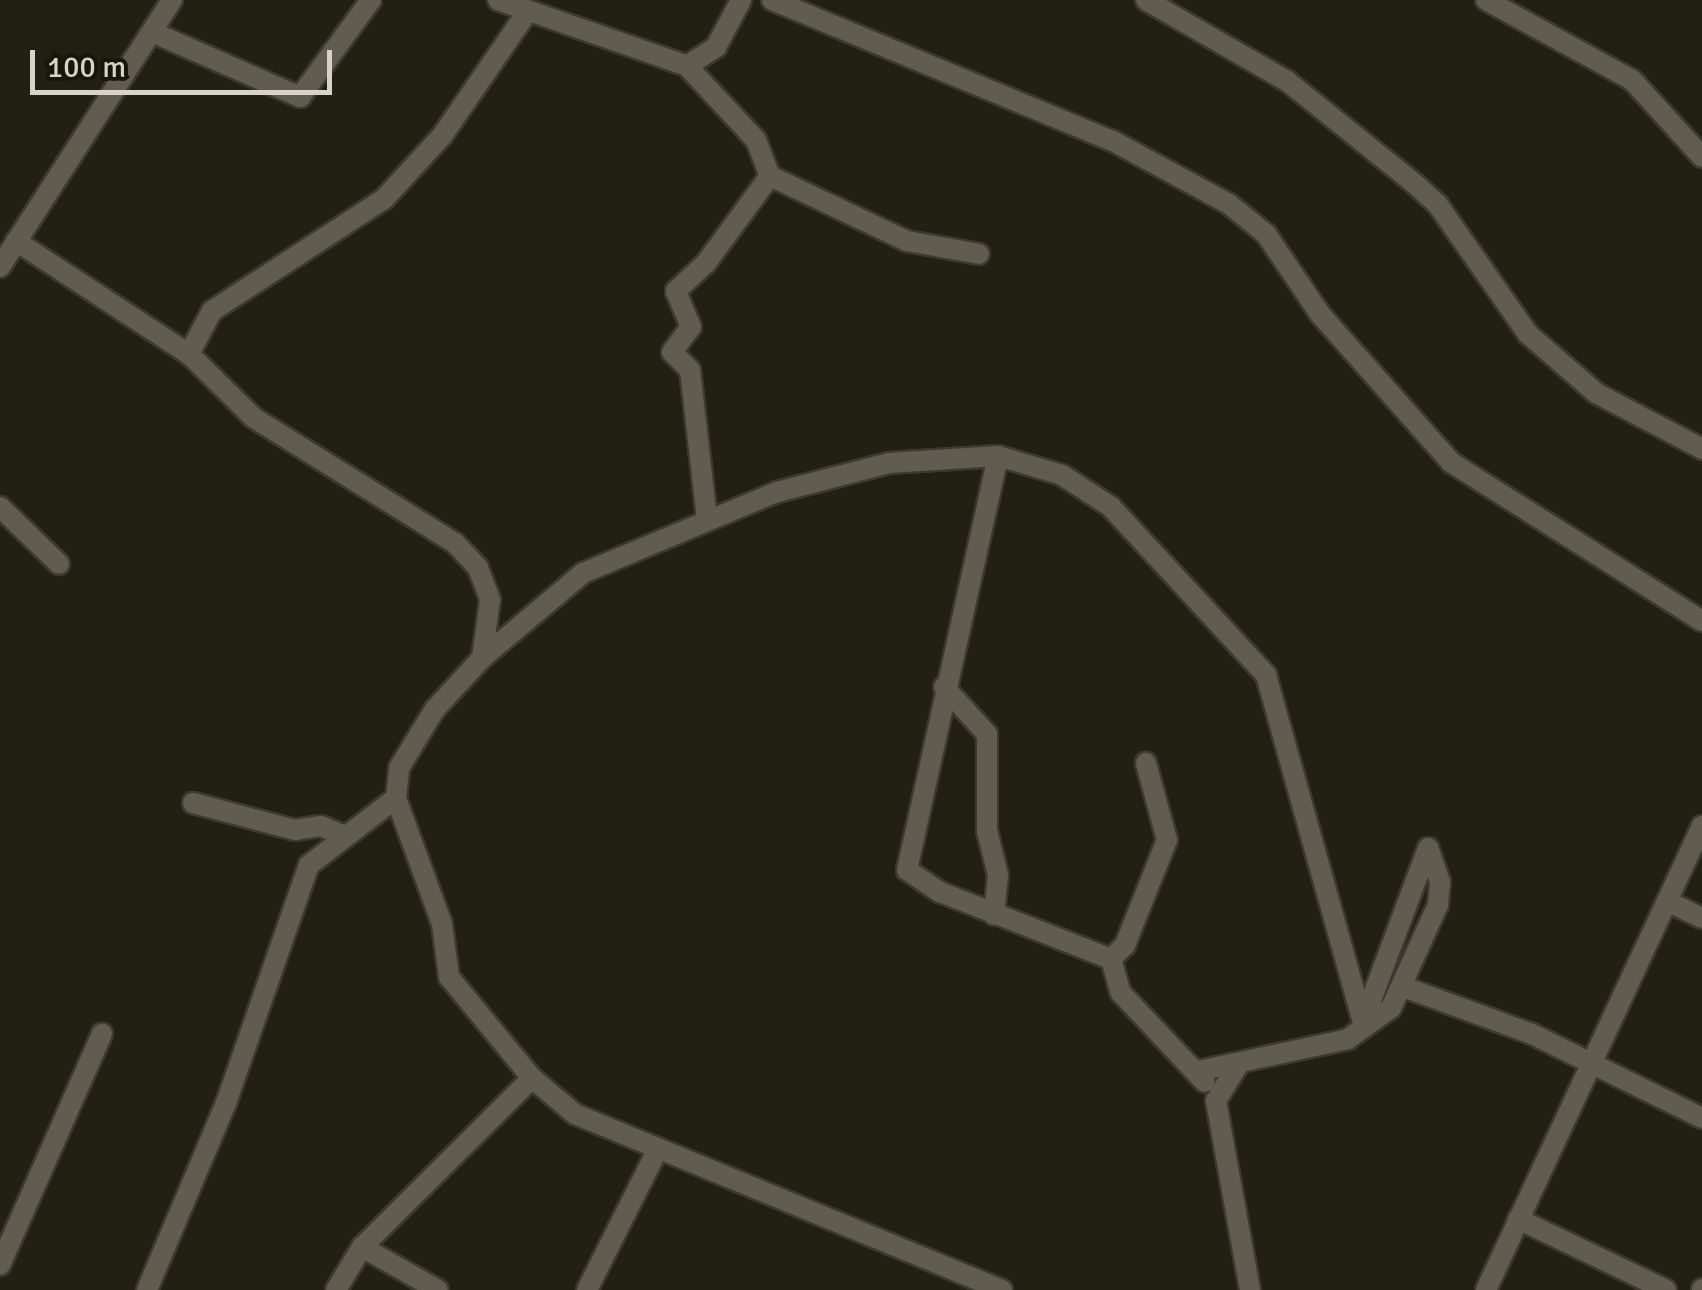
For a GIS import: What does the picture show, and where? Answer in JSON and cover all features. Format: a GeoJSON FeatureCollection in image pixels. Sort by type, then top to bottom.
{"type":"FeatureCollection","features":[{"type":"Feature","properties":{"kind":"street"},"geometry":{"type":"LineString","coordinates":[[0,267],[172,0]]}},
{"type":"Feature","properties":{"kind":"street"},"geometry":{"type":"LineString","coordinates":[[152,32],[300,96],[371,0]]}},
{"type":"Feature","properties":{"kind":"street"},"geometry":{"type":"LineString","coordinates":[[498,0],[687,66],[756,140],[770,176],[907,241],[979,254]]}},
{"type":"Feature","properties":{"kind":"street"},"geometry":{"type":"LineString","coordinates":[[687,66],[716,48],[741,0]]}},
{"type":"Feature","properties":{"kind":"street"},"geometry":{"type":"LineString","coordinates":[[772,0],[1113,141],[1229,204],[1266,234],[1320,314],[1452,463],[1702,621]]}},
{"type":"Feature","properties":{"kind":"street"},"geometry":{"type":"LineString","coordinates":[[1146,0],[1286,81],[1372,150],[1438,206],[1528,334],[1596,394],[1702,449]]}},
{"type":"Feature","properties":{"kind":"street"},"geometry":{"type":"LineString","coordinates":[[1486,0],[1632,80],[1702,157]]}},
{"type":"Feature","properties":{"kind":"street"},"geometry":{"type":"LineString","coordinates":[[188,354],[212,311],[384,199],[442,136],[528,11]]}},
{"type":"Feature","properties":{"kind":"street"},"geometry":{"type":"LineString","coordinates":[[707,519],[690,370],[672,352],[691,327],[676,291],[706,263],[770,176]]}},
{"type":"Feature","properties":{"kind":"street"},"geometry":{"type":"LineString","coordinates":[[16,240],[188,354],[254,418],[455,543],[478,568],[490,600],[482,658]]}},
{"type":"Feature","properties":{"kind":"street"},"geometry":{"type":"LineString","coordinates":[[998,456],[944,688],[908,870],[994,915],[1112,959]]}},
{"type":"Feature","properties":{"kind":"street"},"geometry":{"type":"LineString","coordinates":[[1002,1290],[956,1283],[575,1114],[532,1078],[450,978],[442,924],[396,798],[399,768],[436,710],[482,658],[583,573],[776,492],[889,462],[998,456],[1062,475],[1111,506],[1266,676],[1363,1022],[1428,848],[1440,882],[1438,905],[1404,987],[1365,1032],[1236,1066],[1198,1071]]}},
{"type":"Feature","properties":{"kind":"street"},"geometry":{"type":"LineString","coordinates":[[0,506],[59,564]]}},
{"type":"Feature","properties":{"kind":"street"},"geometry":{"type":"LineString","coordinates":[[944,688],[988,734],[994,915]]}},
{"type":"Feature","properties":{"kind":"street"},"geometry":{"type":"LineString","coordinates":[[1112,959],[1125,946],[1167,840],[1146,763]]}},
{"type":"Feature","properties":{"kind":"street"},"geometry":{"type":"LineString","coordinates":[[147,1290],[226,1103],[309,866],[342,835],[396,798]]}},
{"type":"Feature","properties":{"kind":"street"},"geometry":{"type":"LineString","coordinates":[[193,803],[295,830],[321,826],[342,835]]}},
{"type":"Feature","properties":{"kind":"street"},"geometry":{"type":"LineString","coordinates":[[1486,1290],[1587,1065],[1702,826]]}},
{"type":"Feature","properties":{"kind":"street"},"geometry":{"type":"LineString","coordinates":[[1667,900],[1702,918]]}},
{"type":"Feature","properties":{"kind":"street"},"geometry":{"type":"LineString","coordinates":[[1112,959],[1122,992],[1198,1071],[1216,1101],[1250,1290]]}},
{"type":"Feature","properties":{"kind":"street"},"geometry":{"type":"LineString","coordinates":[[1404,987],[1532,1034],[1587,1065],[1702,1118]]}},
{"type":"Feature","properties":{"kind":"street"},"geometry":{"type":"LineString","coordinates":[[0,1264],[102,1034]]}},
{"type":"Feature","properties":{"kind":"street"},"geometry":{"type":"LineString","coordinates":[[1216,1101],[1236,1066]]}},
{"type":"Feature","properties":{"kind":"street"},"geometry":{"type":"LineString","coordinates":[[336,1290],[362,1247],[532,1078]]}},
{"type":"Feature","properties":{"kind":"street"},"geometry":{"type":"LineString","coordinates":[[587,1290],[658,1149]]}},
{"type":"Feature","properties":{"kind":"street"},"geometry":{"type":"LineString","coordinates":[[1518,1219],[1666,1290]]}},
{"type":"Feature","properties":{"kind":"street"},"geometry":{"type":"LineString","coordinates":[[362,1247],[438,1290]]}}]}
